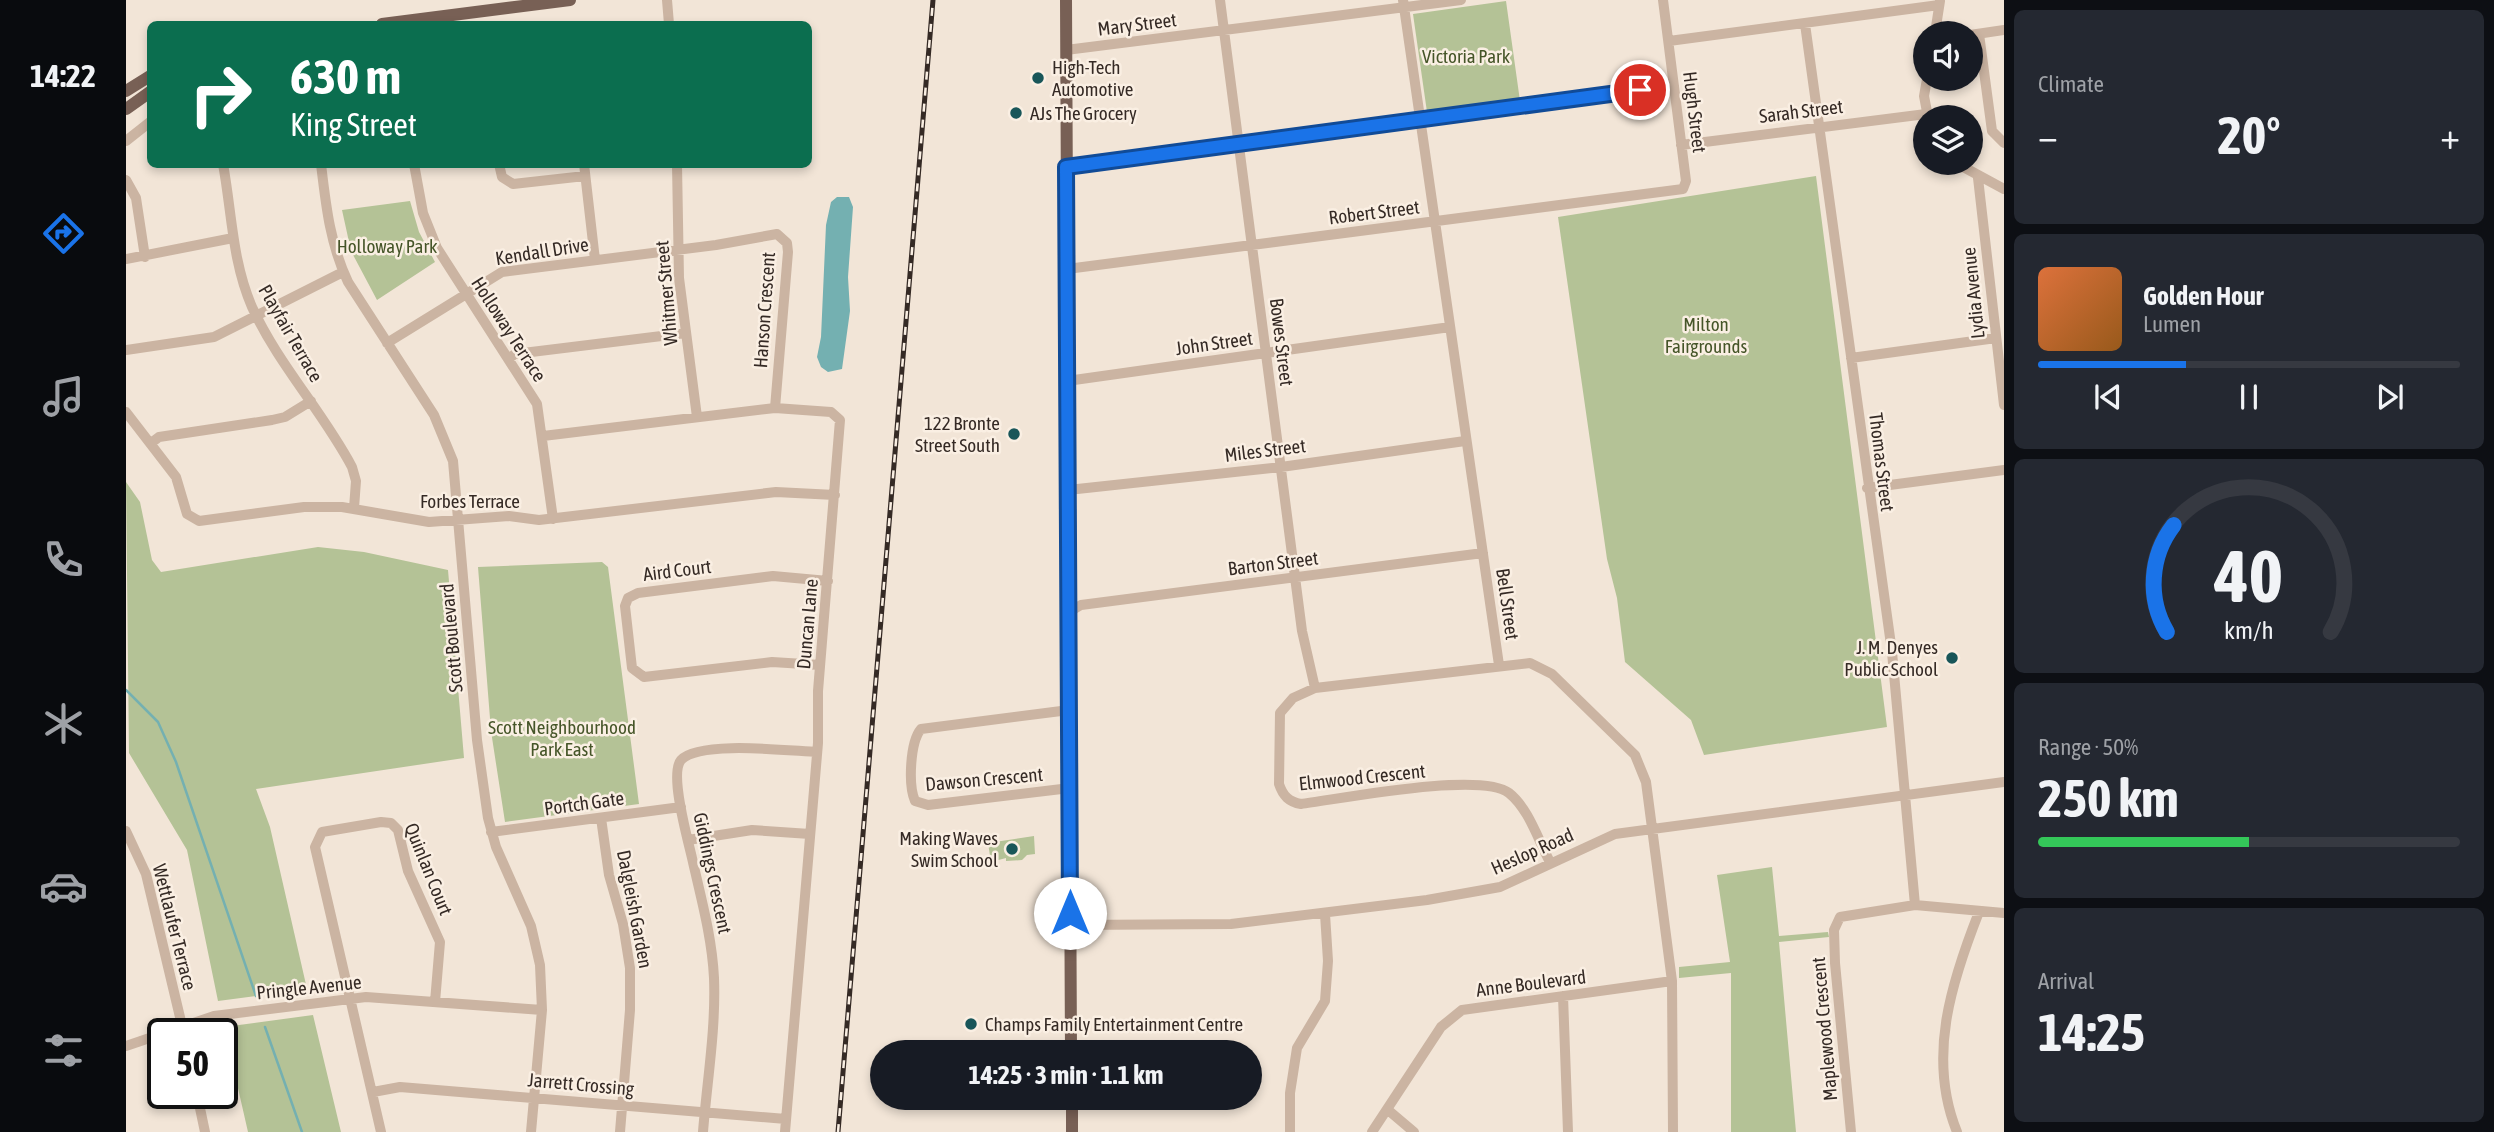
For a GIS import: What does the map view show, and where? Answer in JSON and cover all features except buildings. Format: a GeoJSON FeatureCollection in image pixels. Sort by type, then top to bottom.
{"type":"FeatureCollection","features":[{"type":"Feature","properties":{"kind":"main road"},"geometry":{"type":"LineString","coordinates":[[406,21],[570,0]]}},
{"type":"Feature","properties":{"kind":"main road"},"geometry":{"type":"LineString","coordinates":[[1066,0],[1071,1040]]}},
{"type":"Feature","properties":{"kind":"main road"},"geometry":{"type":"LineString","coordinates":[[126,90],[147,78]]}},
{"type":"Feature","properties":{"kind":"main road"},"geometry":{"type":"LineString","coordinates":[[126,108],[147,94]]}},
{"type":"Feature","properties":{"kind":"main road"},"geometry":{"type":"LineString","coordinates":[[1072,1110],[1072,1132]]}},
{"type":"Feature","properties":{"kind":"street"},"geometry":{"type":"LineString","coordinates":[[667,0],[669,21]]}},
{"type":"Feature","properties":{"kind":"street","name":"Bowes Street"},"geometry":{"type":"LineString","coordinates":[[1220,0],[1302,631],[1315,688]]}},
{"type":"Feature","properties":{"kind":"street","name":"Mary Street"},"geometry":{"type":"LineString","coordinates":[[1066,50],[1223,31],[1403,4],[1461,0]]}},
{"type":"Feature","properties":{"kind":"street","name":"Hugh Street"},"geometry":{"type":"LineString","coordinates":[[1663,0],[1685,187]]}},
{"type":"Feature","properties":{"kind":"street"},"geometry":{"type":"LineString","coordinates":[[1669,41],[1805,24],[1940,2],[1937,21]]}},
{"type":"Feature","properties":{"kind":"street","name":"Bell Street"},"geometry":{"type":"LineString","coordinates":[[1403,4],[1499,665],[1530,663],[1545,668],[1635,755],[1646,782],[1672,981],[1673,1132]]}},
{"type":"Feature","properties":{"kind":"street","name":"Thomas Street"},"geometry":{"type":"LineString","coordinates":[[1805,24],[1867,488],[1892,652],[1915,905]]}},
{"type":"Feature","properties":{"kind":"street"},"geometry":{"type":"LineString","coordinates":[[1983,33],[2004,30]]}},
{"type":"Feature","properties":{"kind":"street"},"geometry":{"type":"LineString","coordinates":[[1983,80],[1992,131],[2004,143]]}},
{"type":"Feature","properties":{"kind":"street"},"geometry":{"type":"LineString","coordinates":[[1066,167],[1674,86]]}},
{"type":"Feature","properties":{"kind":"street","name":"Sarah Street"},"geometry":{"type":"LineString","coordinates":[[1681,145],[1913,117]]}},
{"type":"Feature","properties":{"kind":"street"},"geometry":{"type":"LineString","coordinates":[[126,141],[147,124]]}},
{"type":"Feature","properties":{"kind":"street","name":"Playfair Terrace"},"geometry":{"type":"LineString","coordinates":[[224,168],[233,238],[244,285],[257,317],[352,467],[356,481],[354,508]]}},
{"type":"Feature","properties":{"kind":"street","name":"Scott Boulevard"},"geometry":{"type":"LineString","coordinates":[[321,168],[329,231],[343,272],[444,434],[454,469],[477,740],[491,832],[534,936],[541,975],[542,1010],[531,1132]]}},
{"type":"Feature","properties":{"kind":"street","name":"Holloway Terrace"},"geometry":{"type":"LineString","coordinates":[[415,168],[426,224],[465,292],[537,404],[553,519]]}},
{"type":"Feature","properties":{"kind":"street"},"geometry":{"type":"LineString","coordinates":[[500,168],[502,177],[513,184],[585,176]]}},
{"type":"Feature","properties":{"kind":"street"},"geometry":{"type":"LineString","coordinates":[[584,168],[595,260]]}},
{"type":"Feature","properties":{"kind":"street","name":"Whitmer Street"},"geometry":{"type":"LineString","coordinates":[[677,168],[679,250],[697,417]]}},
{"type":"Feature","properties":{"kind":"street"},"geometry":{"type":"LineString","coordinates":[[1974,175],[2004,189]]}},
{"type":"Feature","properties":{"kind":"street","name":"Lydia Avenue"},"geometry":{"type":"LineString","coordinates":[[1978,178],[2004,405]]}},
{"type":"Feature","properties":{"kind":"street"},"geometry":{"type":"LineString","coordinates":[[126,180],[136,198],[145,257]]}},
{"type":"Feature","properties":{"kind":"street","name":"Robert Street"},"geometry":{"type":"LineString","coordinates":[[1067,269],[1685,187]]}},
{"type":"Feature","properties":{"kind":"street","name":"Hanson Crescent"},"geometry":{"type":"LineString","coordinates":[[679,250],[772,234],[777,234],[787,243],[775,408]]}},
{"type":"Feature","properties":{"kind":"street"},"geometry":{"type":"LineString","coordinates":[[126,259],[233,238]]}},
{"type":"Feature","properties":{"kind":"street","name":"Kendall Drive"},"geometry":{"type":"LineString","coordinates":[[387,343],[465,292],[502,272],[679,250]]}},
{"type":"Feature","properties":{"kind":"street"},"geometry":{"type":"LineString","coordinates":[[126,350],[214,337],[343,272]]}},
{"type":"Feature","properties":{"kind":"street","name":"John Street"},"geometry":{"type":"LineString","coordinates":[[1067,381],[1450,327]]}},
{"type":"Feature","properties":{"kind":"street"},"geometry":{"type":"LineString","coordinates":[[508,359],[515,354],[686,333]]}},
{"type":"Feature","properties":{"kind":"street"},"geometry":{"type":"LineString","coordinates":[[1851,358],[1996,338]]}},
{"type":"Feature","properties":{"kind":"street"},"geometry":{"type":"LineString","coordinates":[[151,443],[159,437],[285,417],[311,401]]}},
{"type":"Feature","properties":{"kind":"street","name":"Duncan Lane"},"geometry":{"type":"LineString","coordinates":[[543,436],[775,408],[831,412],[839,417],[820,666],[817,752],[785,1132]]}},
{"type":"Feature","properties":{"kind":"street","name":"Forbes Terrace"},"geometry":{"type":"LineString","coordinates":[[126,412],[176,477],[185,511],[195,521],[304,507],[354,508],[424,521],[509,516],[553,519],[776,492],[835,495]]}},
{"type":"Feature","properties":{"kind":"street","name":"Miles Street"},"geometry":{"type":"LineString","coordinates":[[1068,490],[1280,467],[1465,441]]}},
{"type":"Feature","properties":{"kind":"street"},"geometry":{"type":"LineString","coordinates":[[1867,488],[2004,470]]}},
{"type":"Feature","properties":{"kind":"street","name":"Barton Street"},"geometry":{"type":"LineString","coordinates":[[1069,612],[1081,605],[1483,553]]}},
{"type":"Feature","properties":{"kind":"street","name":"Aird Court"},"geometry":{"type":"LineString","coordinates":[[820,666],[772,662],[644,677],[632,668],[625,606],[634,593],[773,576],[828,581]]}},
{"type":"Feature","properties":{"kind":"street","name":"Elmwood Crescent"},"geometry":{"type":"LineString","coordinates":[[1499,665],[1315,688],[1293,698],[1280,713],[1279,784],[1291,802],[1301,804],[1457,785],[1495,785],[1512,795],[1550,862]]}},
{"type":"Feature","properties":{"kind":"street","name":"Dawson Crescent"},"geometry":{"type":"LineString","coordinates":[[1069,710],[925,727],[915,736],[912,789],[915,801],[928,805],[1069,788]]}},
{"type":"Feature","properties":{"kind":"street","name":"Giddings Crescent"},"geometry":{"type":"LineString","coordinates":[[703,1132],[713,970],[706,915],[681,807],[677,769],[682,760],[690,755],[750,747],[817,752]]}},
{"type":"Feature","properties":{"kind":"street","name":"Heslop Road"},"geometry":{"type":"LineString","coordinates":[[1070,925],[1231,924],[1325,914],[1488,889],[1525,876],[1550,862],[1615,834],[2004,782]]}},
{"type":"Feature","properties":{"kind":"street","name":"Portch Gate"},"geometry":{"type":"LineString","coordinates":[[491,832],[681,807]]}},
{"type":"Feature","properties":{"kind":"street","name":"Dalgleish Garden"},"geometry":{"type":"LineString","coordinates":[[601,818],[609,875],[623,924],[630,968],[630,1010],[620,1132]]}},
{"type":"Feature","properties":{"kind":"street","name":"Quinlan Court"},"geometry":{"type":"LineString","coordinates":[[351,998],[315,842],[319,834],[329,829],[387,822],[398,830],[408,871],[440,942],[435,1002]]}},
{"type":"Feature","properties":{"kind":"street"},"geometry":{"type":"LineString","coordinates":[[688,840],[752,830],[810,834]]}},
{"type":"Feature","properties":{"kind":"street","name":"Wettlaufer Terrace"},"geometry":{"type":"LineString","coordinates":[[126,831],[146,874],[180,1018]]}},
{"type":"Feature","properties":{"kind":"street"},"geometry":{"type":"LineString","coordinates":[[1915,905],[2004,913]]}},
{"type":"Feature","properties":{"kind":"street","name":"Maplewood Crescent"},"geometry":{"type":"LineString","coordinates":[[1851,1132],[1835,963],[1836,923],[1840,917],[1853,913],[1915,905]]}},
{"type":"Feature","properties":{"kind":"street"},"geometry":{"type":"LineString","coordinates":[[1957,1132],[1945,1085],[1943,1045],[1948,1001],[1979,912]]}},
{"type":"Feature","properties":{"kind":"street"},"geometry":{"type":"LineString","coordinates":[[1290,1132],[1290,1093],[1297,1048],[1325,1001],[1328,961],[1325,914]]}},
{"type":"Feature","properties":{"kind":"street","name":"Anne Boulevard"},"geometry":{"type":"LineString","coordinates":[[1372,1132],[1441,1027],[1454,1016],[1475,1006],[1672,981]]}},
{"type":"Feature","properties":{"kind":"street"},"geometry":{"type":"LineString","coordinates":[[1563,996],[1568,1132]]}},
{"type":"Feature","properties":{"kind":"street"},"geometry":{"type":"LineString","coordinates":[[351,998],[381,1132]]}},
{"type":"Feature","properties":{"kind":"street","name":"Pringle Avenue"},"geometry":{"type":"LineString","coordinates":[[218,1018],[233,1013],[351,998],[542,1010]]}},
{"type":"Feature","properties":{"kind":"street","name":"Pringle Avenue"},"geometry":{"type":"LineString","coordinates":[[126,1046],[147,1040]]}},
{"type":"Feature","properties":{"kind":"street","name":"Jarrett Crossing"},"geometry":{"type":"LineString","coordinates":[[373,1092],[401,1087],[786,1119]]}},
{"type":"Feature","properties":{"kind":"street"},"geometry":{"type":"LineString","coordinates":[[200,1109],[205,1132]]}},
{"type":"Feature","properties":{"kind":"street"},"geometry":{"type":"LineString","coordinates":[[1388,1110],[1414,1132]]}},
{"type":"Feature","properties":{"kind":"green space","name":"Victoria Park"},"geometry":{"type":"Polygon","coordinates":[[[1506,1],[1520,101],[1427,112],[1413,14],[1506,1]]]}},
{"type":"Feature","properties":{"kind":"green space","name":"Milton Fairgrounds"},"geometry":{"type":"Polygon","coordinates":[[[1816,176],[1887,727],[1704,755],[1691,720],[1625,662],[1617,598],[1607,559],[1558,217],[1816,176]]]}},
{"type":"Feature","properties":{"kind":"green space","name":"Holloway Park"},"geometry":{"type":"Polygon","coordinates":[[[410,201],[419,232],[435,262],[377,300],[351,251],[342,210],[410,201]]]}},
{"type":"Feature","properties":{"kind":"green space"},"geometry":{"type":"Polygon","coordinates":[[[126,482],[140,502],[152,560],[161,572],[318,547],[364,552],[448,570],[464,758],[256,789],[270,827],[307,989],[218,1001],[187,850],[129,753],[126,482]]]}},
{"type":"Feature","properties":{"kind":"green space","name":"Scott Neighbourhood Park East"},"geometry":{"type":"Polygon","coordinates":[[[602,562],[608,567],[639,804],[505,822],[491,731],[478,567],[602,562]]]}},
{"type":"Feature","properties":{"kind":"green space","name":"Making Waves Swim School"},"geometry":{"type":"Polygon","coordinates":[[[1034,836],[1035,854],[1027,855],[1022,860],[1006,861],[1006,858],[991,862],[988,843],[1034,836]]]}},
{"type":"Feature","properties":{"kind":"green space"},"geometry":{"type":"Polygon","coordinates":[[[1772,867],[1779,936],[1828,932],[1829,937],[1779,942],[1796,1132],[1731,1132],[1731,973],[1679,978],[1679,967],[1730,962],[1717,875],[1772,867]]]}},
{"type":"Feature","properties":{"kind":"green space"},"geometry":{"type":"Polygon","coordinates":[[[313,1015],[341,1132],[248,1132],[238,1088],[238,1025],[313,1015]]]}},
{"type":"Feature","properties":{"kind":"water"},"geometry":{"type":"Polygon","coordinates":[[[837,197],[849,197],[853,207],[848,277],[850,311],[842,369],[828,372],[821,367],[817,357],[821,337],[826,225],[831,202],[837,197]]]}},
{"type":"Feature","properties":{"kind":"waterway"},"geometry":{"type":"LineString","coordinates":[[126,690],[158,722],[176,762],[256,996]]}},
{"type":"Feature","properties":{"kind":"waterway"},"geometry":{"type":"LineString","coordinates":[[265,1027],[302,1132]]}},
{"type":"Feature","properties":{"kind":"railway"},"geometry":{"type":"LineString","coordinates":[[838,1132],[933,0]]}},
{"type":"Feature","properties":{"kind":"place","name":"High-Tech Automotive"},"geometry":{"type":"Point","coordinates":[1038,78]}},
{"type":"Feature","properties":{"kind":"place","name":"AJs The Grocery"},"geometry":{"type":"Point","coordinates":[1016,113]}},
{"type":"Feature","properties":{"kind":"place","name":"122 Bronte Street South"},"geometry":{"type":"Point","coordinates":[1014,434]}},
{"type":"Feature","properties":{"kind":"place","name":"J. M. Denyes Public School"},"geometry":{"type":"Point","coordinates":[1952,658]}},
{"type":"Feature","properties":{"kind":"place","name":"Making Waves Swim School"},"geometry":{"type":"Point","coordinates":[1012,849]}},
{"type":"Feature","properties":{"kind":"place","name":"Champs Family Entertainment Centre"},"geometry":{"type":"Point","coordinates":[971,1024]}},
{"type":"Feature","properties":{"kind":"route"},"geometry":{"type":"LineString","coordinates":[[1070,913],[1066,167],[1640,90]]}}]}
